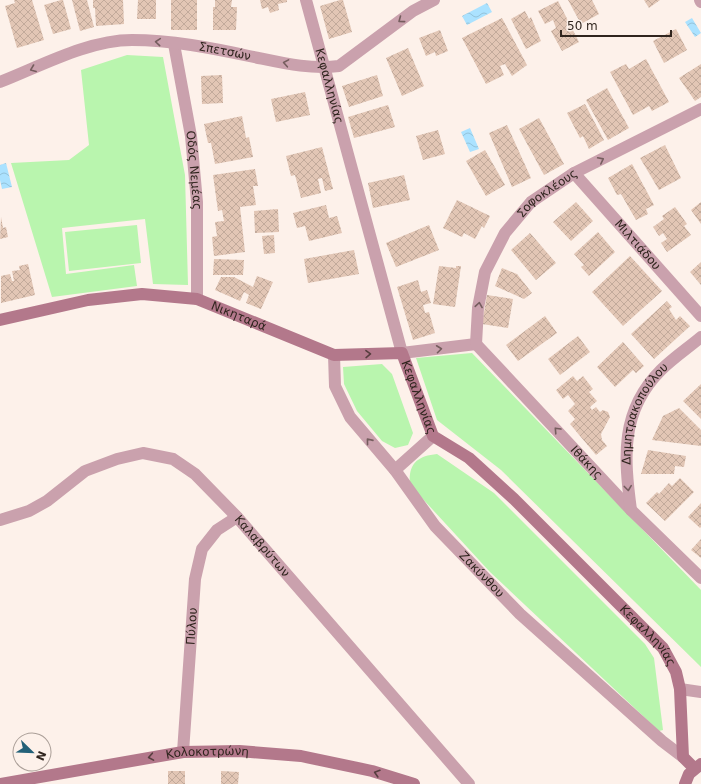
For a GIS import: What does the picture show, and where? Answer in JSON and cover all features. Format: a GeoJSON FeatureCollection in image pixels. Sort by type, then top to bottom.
{"type":"FeatureCollection","features":[{"type":"Feature","properties":{"kind":"street","name":"Κεφαλληνίας"},"geometry":{"type":"LineString","coordinates":[[306,0],[402,353],[433,436],[469,458],[514,499],[663,648],[676,672],[680,689],[683,757]]}},
{"type":"Feature","properties":{"kind":"street","name":"Σπετσών"},"geometry":{"type":"LineString","coordinates":[[0,82],[93,45],[132,40],[222,50],[289,64],[324,68],[339,66],[413,11],[434,0]]}},
{"type":"Feature","properties":{"kind":"street","name":"Οδóς Νεμέας"},"geometry":{"type":"LineString","coordinates":[[174,44],[191,136],[197,202],[197,299]]}},
{"type":"Feature","properties":{"kind":"street","name":"Σοφοκλέους"},"geometry":{"type":"LineString","coordinates":[[476,344],[478,308],[485,272],[505,233],[531,202],[574,173],[701,109]]}},
{"type":"Feature","properties":{"kind":"street","name":"Μιλτιάδου"},"geometry":{"type":"LineString","coordinates":[[574,173],[701,316]]}},
{"type":"Feature","properties":{"kind":"street","name":"Νικηταρά"},"geometry":{"type":"LineString","coordinates":[[0,320],[88,300],[135,295],[197,299],[334,355],[402,353],[476,344]]}},
{"type":"Feature","properties":{"kind":"street","name":"Δημητρακοπούλου"},"geometry":{"type":"LineString","coordinates":[[631,510],[626,470],[627,434],[639,399],[661,371],[701,337]]}},
{"type":"Feature","properties":{"kind":"street","name":"Ιθάκης"},"geometry":{"type":"LineString","coordinates":[[476,344],[631,510],[701,578]]}},
{"type":"Feature","properties":{"kind":"street","name":"Ζακύνθου"},"geometry":{"type":"LineString","coordinates":[[334,355],[336,386],[350,417],[395,470],[435,526],[520,614],[662,741],[683,757]]}},
{"type":"Feature","properties":{"kind":"street"},"geometry":{"type":"LineString","coordinates":[[395,470],[433,436]]}},
{"type":"Feature","properties":{"kind":"street","name":"Καλαβρύτων"},"geometry":{"type":"LineString","coordinates":[[0,520],[28,512],[47,501],[85,471],[117,459],[143,453],[173,459],[195,474],[237,517],[469,784]]}},
{"type":"Feature","properties":{"kind":"street","name":"Πύλου"},"geometry":{"type":"LineString","coordinates":[[183,752],[195,579],[202,549],[217,530],[237,517]]}},
{"type":"Feature","properties":{"kind":"street"},"geometry":{"type":"LineString","coordinates":[[680,689],[701,692]]}},
{"type":"Feature","properties":{"kind":"street","name":"Κολοκοτρώνη"},"geometry":{"type":"LineString","coordinates":[[0,784],[183,752],[239,751],[301,756],[372,771],[414,784]]}},
{"type":"Feature","properties":{"kind":"street"},"geometry":{"type":"LineString","coordinates":[[683,757],[697,766],[689,774],[685,784]]}},
{"type":"Feature","properties":{"kind":"green space"},"geometry":{"type":"Polygon","coordinates":[[[127,55],[163,57],[185,175],[188,285],[153,284],[145,219],[62,228],[66,274],[134,265],[137,286],[52,297],[11,163],[69,160],[89,145],[81,70],[127,55]]]}},
{"type":"Feature","properties":{"kind":"green space"},"geometry":{"type":"Polygon","coordinates":[[[137,225],[141,263],[69,271],[65,232],[137,225]]]}},
{"type":"Feature","properties":{"kind":"green space"},"geometry":{"type":"Polygon","coordinates":[[[472,353],[701,590],[701,667],[501,470],[437,420],[416,358],[472,353]]]}},
{"type":"Feature","properties":{"kind":"green space"},"geometry":{"type":"Polygon","coordinates":[[[382,364],[392,374],[413,433],[408,445],[395,448],[382,441],[357,411],[344,384],[343,367],[382,364]]]}},
{"type":"Feature","properties":{"kind":"green space"},"geometry":{"type":"Polygon","coordinates":[[[437,454],[494,493],[645,644],[654,658],[663,730],[659,731],[490,572],[410,485],[412,466],[415,462],[424,457],[437,454]]]}},
{"type":"Feature","properties":{"kind":"water"},"geometry":{"type":"Polygon","coordinates":[[[487,3],[492,12],[467,25],[462,16],[487,3]]]}},
{"type":"Feature","properties":{"kind":"water"},"geometry":{"type":"Polygon","coordinates":[[[692,18],[701,33],[695,37],[685,22],[692,18]]]}},
{"type":"Feature","properties":{"kind":"water"},"geometry":{"type":"Polygon","coordinates":[[[470,128],[479,149],[470,152],[461,132],[470,128]]]}},
{"type":"Feature","properties":{"kind":"water"},"geometry":{"type":"Polygon","coordinates":[[[6,163],[12,187],[2,189],[0,180],[0,165],[6,163]]]}},
{"type":"Feature","properties":{"kind":"building"},"geometry":{"type":"Polygon","coordinates":[[[14,0],[32,0],[44,40],[17,48],[5,6],[15,3],[14,0]]]}},
{"type":"Feature","properties":{"kind":"building"},"geometry":{"type":"Polygon","coordinates":[[[63,0],[71,29],[53,34],[44,5],[63,0]]]}},
{"type":"Feature","properties":{"kind":"building"},"geometry":{"type":"Polygon","coordinates":[[[72,0],[87,0],[94,27],[80,31],[72,0]]]}},
{"type":"Feature","properties":{"kind":"building"},"geometry":{"type":"Polygon","coordinates":[[[93,0],[123,0],[124,24],[96,26],[93,0]]]}},
{"type":"Feature","properties":{"kind":"building"},"geometry":{"type":"Polygon","coordinates":[[[138,0],[156,0],[156,19],[137,19],[138,0]]]}},
{"type":"Feature","properties":{"kind":"building"},"geometry":{"type":"Polygon","coordinates":[[[171,0],[197,0],[197,30],[171,30],[171,0]]]}},
{"type":"Feature","properties":{"kind":"building"},"geometry":{"type":"Polygon","coordinates":[[[215,0],[232,0],[231,7],[237,7],[236,30],[213,30],[213,7],[215,7],[215,0]]]}},
{"type":"Feature","properties":{"kind":"building"},"geometry":{"type":"Polygon","coordinates":[[[260,0],[287,0],[287,2],[278,4],[279,10],[270,13],[268,7],[262,9],[260,0]]]}},
{"type":"Feature","properties":{"kind":"building"},"geometry":{"type":"Polygon","coordinates":[[[343,0],[352,32],[329,39],[320,6],[343,0]]]}},
{"type":"Feature","properties":{"kind":"building"},"geometry":{"type":"Polygon","coordinates":[[[568,0],[592,0],[599,14],[581,24],[568,0]]]}},
{"type":"Feature","properties":{"kind":"building"},"geometry":{"type":"Polygon","coordinates":[[[644,0],[660,0],[649,8],[644,0]]]}},
{"type":"Feature","properties":{"kind":"building"},"geometry":{"type":"Polygon","coordinates":[[[558,1],[579,42],[562,51],[551,31],[556,28],[553,20],[545,24],[538,11],[558,1]]]}},
{"type":"Feature","properties":{"kind":"building"},"geometry":{"type":"Polygon","coordinates":[[[525,11],[529,19],[531,17],[541,41],[526,49],[511,19],[525,11]]]}},
{"type":"Feature","properties":{"kind":"building"},"geometry":{"type":"Polygon","coordinates":[[[502,18],[527,65],[512,76],[505,64],[500,66],[504,75],[486,84],[462,38],[502,18]]]}},
{"type":"Feature","properties":{"kind":"building"},"geometry":{"type":"Polygon","coordinates":[[[676,29],[687,50],[664,63],[653,41],[676,29]]]}},
{"type":"Feature","properties":{"kind":"building"},"geometry":{"type":"Polygon","coordinates":[[[440,30],[448,51],[436,56],[435,52],[426,56],[419,38],[440,30]]]}},
{"type":"Feature","properties":{"kind":"building"},"geometry":{"type":"Polygon","coordinates":[[[408,48],[424,86],[402,96],[386,58],[408,48]]]}},
{"type":"Feature","properties":{"kind":"building"},"geometry":{"type":"Polygon","coordinates":[[[646,59],[669,102],[652,111],[649,106],[633,115],[610,72],[626,64],[629,69],[646,59]]]}},
{"type":"Feature","properties":{"kind":"building"},"geometry":{"type":"Polygon","coordinates":[[[701,64],[701,97],[695,101],[679,78],[701,64]]]}},
{"type":"Feature","properties":{"kind":"building"},"geometry":{"type":"Polygon","coordinates":[[[222,75],[223,103],[202,104],[201,76],[222,75]]]}},
{"type":"Feature","properties":{"kind":"building"},"geometry":{"type":"Polygon","coordinates":[[[377,75],[383,96],[349,107],[342,86],[377,75]]]}},
{"type":"Feature","properties":{"kind":"building"},"geometry":{"type":"Polygon","coordinates":[[[607,88],[629,128],[608,140],[586,100],[607,88]]]}},
{"type":"Feature","properties":{"kind":"building"},"geometry":{"type":"Polygon","coordinates":[[[305,92],[310,115],[276,122],[271,99],[305,92]]]}},
{"type":"Feature","properties":{"kind":"building"},"geometry":{"type":"Polygon","coordinates":[[[585,104],[604,140],[589,149],[583,136],[580,138],[567,113],[585,104]]]}},
{"type":"Feature","properties":{"kind":"building"},"geometry":{"type":"Polygon","coordinates":[[[388,105],[395,127],[354,138],[348,117],[388,105]]]}},
{"type":"Feature","properties":{"kind":"building"},"geometry":{"type":"Polygon","coordinates":[[[242,116],[246,138],[249,137],[253,157],[215,164],[211,143],[208,143],[204,124],[242,116]]]}},
{"type":"Feature","properties":{"kind":"building"},"geometry":{"type":"Polygon","coordinates":[[[539,118],[564,164],[544,175],[519,129],[539,118]]]}},
{"type":"Feature","properties":{"kind":"building"},"geometry":{"type":"Polygon","coordinates":[[[507,125],[531,178],[512,187],[489,133],[507,125]]]}},
{"type":"Feature","properties":{"kind":"building"},"geometry":{"type":"Polygon","coordinates":[[[438,130],[445,154],[423,160],[416,136],[438,130]]]}},
{"type":"Feature","properties":{"kind":"building"},"geometry":{"type":"Polygon","coordinates":[[[665,145],[681,178],[659,190],[640,158],[665,145]]]}},
{"type":"Feature","properties":{"kind":"building"},"geometry":{"type":"Polygon","coordinates":[[[322,147],[333,189],[325,191],[322,178],[318,179],[321,193],[301,198],[295,175],[291,176],[286,156],[322,147]]]}},
{"type":"Feature","properties":{"kind":"building"},"geometry":{"type":"Polygon","coordinates":[[[485,150],[505,185],[486,196],[466,161],[485,150]]]}},
{"type":"Feature","properties":{"kind":"building"},"geometry":{"type":"Polygon","coordinates":[[[632,164],[654,205],[646,209],[648,214],[636,220],[621,194],[617,195],[608,178],[632,164]]]}},
{"type":"Feature","properties":{"kind":"building"},"geometry":{"type":"Polygon","coordinates":[[[255,169],[258,186],[253,186],[256,205],[240,207],[245,252],[214,256],[212,237],[217,236],[215,222],[224,221],[222,210],[218,211],[213,175],[255,169]]]}},
{"type":"Feature","properties":{"kind":"building"},"geometry":{"type":"Polygon","coordinates":[[[404,175],[410,200],[373,208],[368,183],[404,175]]]}},
{"type":"Feature","properties":{"kind":"building"},"geometry":{"type":"Polygon","coordinates":[[[457,200],[490,216],[484,228],[482,226],[475,239],[464,233],[462,237],[443,228],[457,200]]]}},
{"type":"Feature","properties":{"kind":"building"},"geometry":{"type":"Polygon","coordinates":[[[576,202],[593,221],[571,241],[553,222],[576,202]]]}},
{"type":"Feature","properties":{"kind":"building"},"geometry":{"type":"Polygon","coordinates":[[[701,202],[701,224],[691,210],[701,202]]]}},
{"type":"Feature","properties":{"kind":"building"},"geometry":{"type":"Polygon","coordinates":[[[326,205],[329,218],[337,216],[342,233],[309,241],[305,226],[297,228],[293,213],[326,205]]]}},
{"type":"Feature","properties":{"kind":"building"},"geometry":{"type":"Polygon","coordinates":[[[675,207],[687,224],[684,226],[691,235],[667,252],[661,243],[667,239],[663,233],[659,236],[653,227],[664,219],[662,216],[675,207]]]}},
{"type":"Feature","properties":{"kind":"building"},"geometry":{"type":"Polygon","coordinates":[[[278,209],[279,232],[255,233],[254,211],[278,209]]]}},
{"type":"Feature","properties":{"kind":"building"},"geometry":{"type":"Polygon","coordinates":[[[1,217],[3,228],[6,227],[8,237],[0,239],[1,217]]]}},
{"type":"Feature","properties":{"kind":"building"},"geometry":{"type":"Polygon","coordinates":[[[429,225],[439,250],[396,267],[386,243],[429,225]]]}},
{"type":"Feature","properties":{"kind":"building"},"geometry":{"type":"Polygon","coordinates":[[[598,232],[615,252],[589,276],[581,267],[584,265],[574,254],[598,232]]]}},
{"type":"Feature","properties":{"kind":"building"},"geometry":{"type":"Polygon","coordinates":[[[530,233],[556,263],[536,280],[511,250],[530,233]]]}},
{"type":"Feature","properties":{"kind":"building"},"geometry":{"type":"Polygon","coordinates":[[[274,235],[275,253],[264,254],[262,236],[274,235]]]}},
{"type":"Feature","properties":{"kind":"building"},"geometry":{"type":"Polygon","coordinates":[[[354,250],[359,274],[308,283],[304,259],[354,250]]]}},
{"type":"Feature","properties":{"kind":"building"},"geometry":{"type":"Polygon","coordinates":[[[630,256],[662,291],[623,326],[592,292],[630,256]]]}},
{"type":"Feature","properties":{"kind":"building"},"geometry":{"type":"Polygon","coordinates":[[[214,259],[244,260],[243,275],[213,275],[214,259]]]}},
{"type":"Feature","properties":{"kind":"building"},"geometry":{"type":"Polygon","coordinates":[[[701,262],[701,285],[690,272],[701,262]]]}},
{"type":"Feature","properties":{"kind":"building"},"geometry":{"type":"Polygon","coordinates":[[[28,264],[35,295],[1,303],[1,276],[10,274],[12,281],[14,281],[12,271],[20,270],[19,266],[28,264]]]}},
{"type":"Feature","properties":{"kind":"building"},"geometry":{"type":"Polygon","coordinates":[[[439,266],[456,268],[456,266],[461,266],[455,307],[433,304],[439,266]]]}},
{"type":"Feature","properties":{"kind":"building"},"geometry":{"type":"Polygon","coordinates":[[[502,268],[517,274],[532,293],[524,299],[495,286],[502,268]]]}},
{"type":"Feature","properties":{"kind":"building"},"geometry":{"type":"Polygon","coordinates":[[[257,276],[273,282],[261,309],[246,303],[249,295],[244,292],[240,301],[215,290],[221,277],[234,277],[253,287],[257,276]]]}},
{"type":"Feature","properties":{"kind":"building"},"geometry":{"type":"Polygon","coordinates":[[[418,280],[421,292],[427,290],[431,303],[423,305],[425,313],[429,312],[435,333],[413,340],[397,287],[418,280]]]}},
{"type":"Feature","properties":{"kind":"building"},"geometry":{"type":"Polygon","coordinates":[[[487,295],[513,299],[508,328],[482,324],[487,295]]]}},
{"type":"Feature","properties":{"kind":"building"},"geometry":{"type":"Polygon","coordinates":[[[667,301],[672,307],[669,309],[676,320],[680,316],[690,326],[654,359],[631,334],[667,301]]]}},
{"type":"Feature","properties":{"kind":"building"},"geometry":{"type":"Polygon","coordinates":[[[545,316],[557,333],[518,361],[506,345],[545,316]]]}},
{"type":"Feature","properties":{"kind":"building"},"geometry":{"type":"Polygon","coordinates":[[[578,336],[590,352],[560,375],[548,359],[578,336]]]}},
{"type":"Feature","properties":{"kind":"building"},"geometry":{"type":"Polygon","coordinates":[[[623,342],[644,366],[636,373],[633,370],[615,387],[597,367],[623,342]]]}},
{"type":"Feature","properties":{"kind":"building"},"geometry":{"type":"Polygon","coordinates":[[[573,376],[577,381],[583,376],[593,389],[589,392],[597,401],[590,407],[592,410],[596,407],[600,412],[603,410],[608,412],[610,417],[601,434],[602,440],[607,446],[596,455],[570,424],[575,419],[568,411],[575,404],[568,395],[563,399],[556,390],[573,376]]]}},
{"type":"Feature","properties":{"kind":"building"},"geometry":{"type":"Polygon","coordinates":[[[701,384],[701,419],[683,401],[701,384]]]}},
{"type":"Feature","properties":{"kind":"building"},"geometry":{"type":"Polygon","coordinates":[[[679,408],[701,430],[701,446],[652,440],[663,416],[679,408]]]}},
{"type":"Feature","properties":{"kind":"building"},"geometry":{"type":"Polygon","coordinates":[[[648,450],[686,456],[684,467],[675,466],[674,474],[641,474],[648,450]]]}},
{"type":"Feature","properties":{"kind":"building"},"geometry":{"type":"Polygon","coordinates":[[[680,478],[694,492],[665,521],[646,503],[657,492],[659,494],[669,483],[672,486],[680,478]]]}},
{"type":"Feature","properties":{"kind":"building"},"geometry":{"type":"Polygon","coordinates":[[[701,503],[701,527],[700,528],[688,517],[701,503]]]}},
{"type":"Feature","properties":{"kind":"building"},"geometry":{"type":"Polygon","coordinates":[[[701,539],[701,558],[691,550],[701,539]]]}},
{"type":"Feature","properties":{"kind":"building"},"geometry":{"type":"Polygon","coordinates":[[[168,771],[185,771],[185,784],[168,784],[168,771]]]}},
{"type":"Feature","properties":{"kind":"building"},"geometry":{"type":"Polygon","coordinates":[[[221,771],[239,772],[238,784],[221,784],[221,771]]]}}]}
